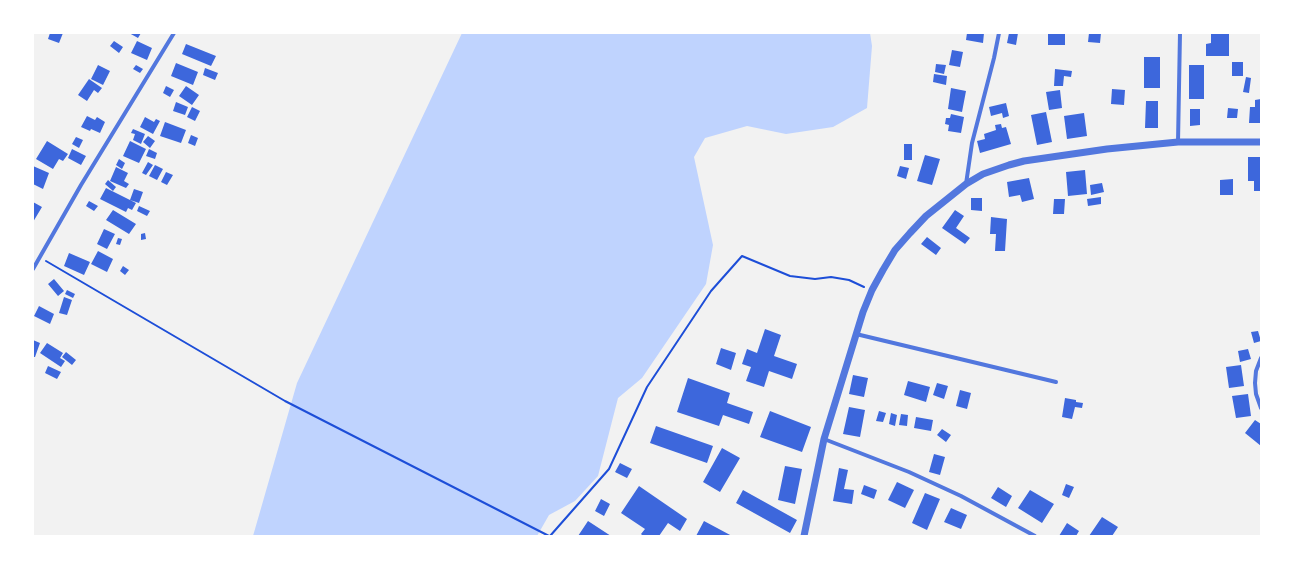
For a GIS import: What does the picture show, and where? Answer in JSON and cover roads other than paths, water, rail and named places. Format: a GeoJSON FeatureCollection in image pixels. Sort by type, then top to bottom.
{"type":"FeatureCollection","features":[{"type":"Feature","properties":{"kind":"street"},"geometry":{"type":"LineString","coordinates":[[33,269],[85,179],[174,33]]}},
{"type":"Feature","properties":{"kind":"street"},"geometry":{"type":"LineString","coordinates":[[966,184],[972,143],[999,33]]}},
{"type":"Feature","properties":{"kind":"street"},"geometry":{"type":"LineString","coordinates":[[1178,142],[1180,33]]}},
{"type":"Feature","properties":{"kind":"street"},"geometry":{"type":"LineString","coordinates":[[804,536],[824,439],[863,312],[872,290],[891,257],[910,233],[932,211],[966,184],[990,171],[1024,161],[1108,149],[1178,142],[1261,142]]}},
{"type":"Feature","properties":{"kind":"street"},"geometry":{"type":"LineString","coordinates":[[856,334],[1056,382]]}},
{"type":"Feature","properties":{"kind":"street"},"geometry":{"type":"LineString","coordinates":[[1261,358],[1256,372],[1255,383],[1256,394],[1261,408]]}},
{"type":"Feature","properties":{"kind":"street"},"geometry":{"type":"LineString","coordinates":[[824,439],[902,469],[962,496],[1035,536]]}},
{"type":"Feature","properties":{"kind":"water"},"geometry":{"type":"Polygon","coordinates":[[[462,33],[870,33],[872,46],[867,108],[833,127],[786,134],[747,126],[705,138],[694,157],[713,245],[706,284],[642,378],[618,398],[598,476],[575,501],[549,515],[537,536],[253,536],[297,383],[462,33]]]}}]}
